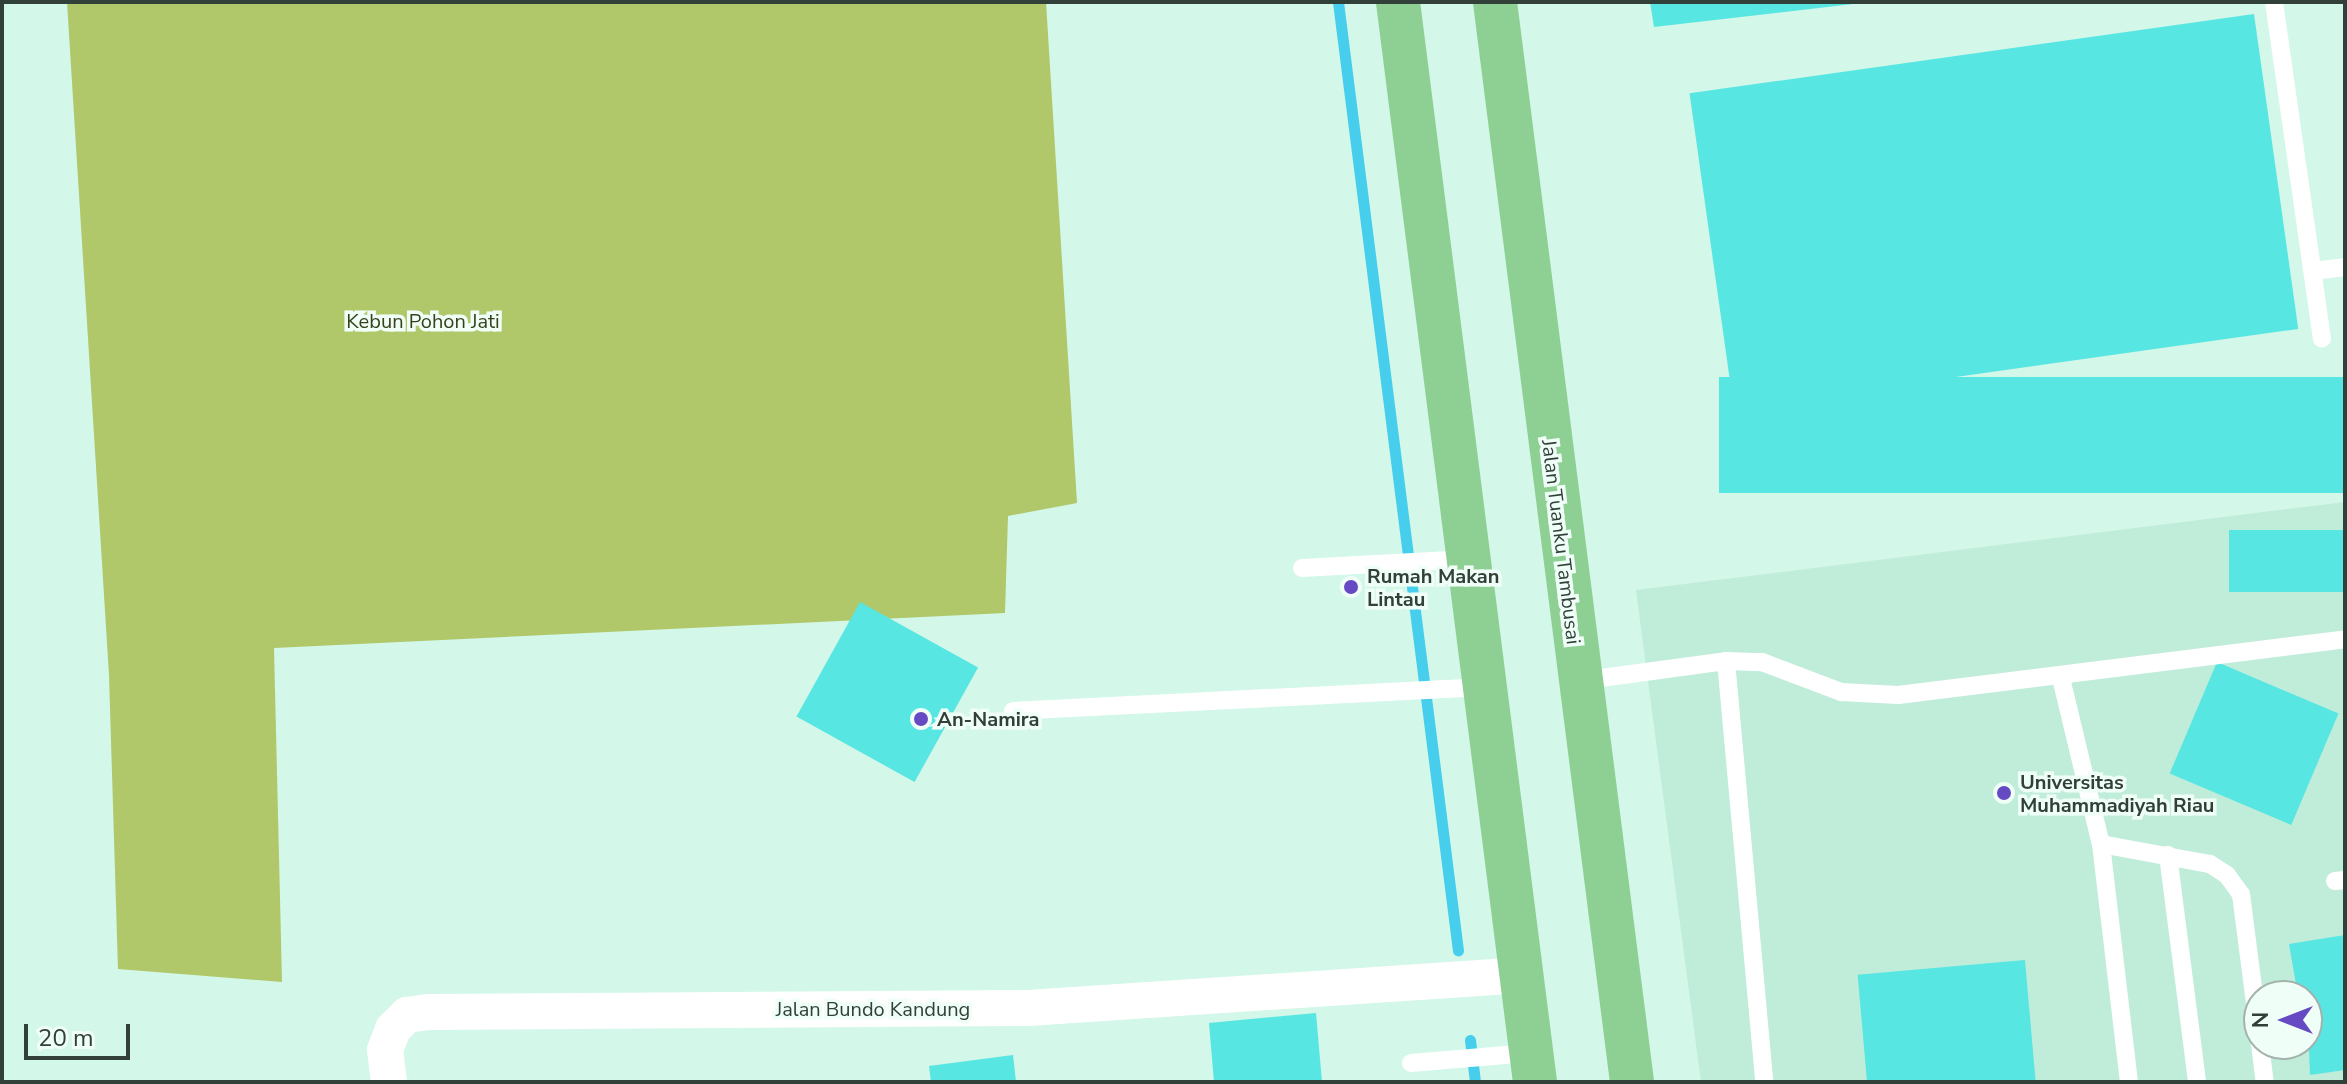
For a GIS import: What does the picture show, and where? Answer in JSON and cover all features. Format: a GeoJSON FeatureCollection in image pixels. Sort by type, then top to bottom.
{"type":"FeatureCollection","features":[{"type":"Feature","properties":{"kind":"main road"},"geometry":{"type":"LineString","coordinates":[[1398,2],[1524,975],[1533,1068]]}},
{"type":"Feature","properties":{"kind":"main road","name":"Jalan Tuanku Tambusai"},"geometry":{"type":"LineString","coordinates":[[1495,2],[1632,1082]]}},
{"type":"Feature","properties":{"kind":"street","name":"Jalan Bundo Kandung"},"geometry":{"type":"LineString","coordinates":[[389,1082],[385,1050],[393,1029],[407,1015],[429,1012],[1028,1008],[1524,975]]}},
{"type":"Feature","properties":{"kind":"lane"},"geometry":{"type":"LineString","coordinates":[[2274,2],[2322,339]]}},
{"type":"Feature","properties":{"kind":"lane"},"geometry":{"type":"LineString","coordinates":[[2313,271],[2345,267]]}},
{"type":"Feature","properties":{"kind":"lane"},"geometry":{"type":"LineString","coordinates":[[1302,568],[1469,559]]}},
{"type":"Feature","properties":{"kind":"lane"},"geometry":{"type":"LineString","coordinates":[[1579,681],[1726,661],[1762,662],[1841,692],[1898,695],[2061,678],[2345,639]]}},
{"type":"Feature","properties":{"kind":"lane"},"geometry":{"type":"LineString","coordinates":[[1726,661],[1764,1082]]}},
{"type":"Feature","properties":{"kind":"lane"},"geometry":{"type":"LineString","coordinates":[[2061,678],[2101,844],[2129,1082]]}},
{"type":"Feature","properties":{"kind":"lane"},"geometry":{"type":"LineString","coordinates":[[1013,711],[1485,687]]}},
{"type":"Feature","properties":{"kind":"lane"},"geometry":{"type":"LineString","coordinates":[[2101,844],[2210,864],[2241,894],[2252,980]]}},
{"type":"Feature","properties":{"kind":"lane"},"geometry":{"type":"LineString","coordinates":[[2168,855],[2197,1082]]}},
{"type":"Feature","properties":{"kind":"lane"},"geometry":{"type":"LineString","coordinates":[[2262,1060],[2265,1082]]}},
{"type":"Feature","properties":{"kind":"lane"},"geometry":{"type":"LineString","coordinates":[[1411,1063],[1533,1068]]}},
{"type":"Feature","properties":{"kind":"shaded area","name":"Universitas Muhammadiyah Riau"},"geometry":{"type":"Polygon","coordinates":[[[2345,502],[2345,1082],[1701,1082],[1636,590],[2345,502]]]}},
{"type":"Feature","properties":{"kind":"green space","name":"Kebun Pohon Jati"},"geometry":{"type":"Polygon","coordinates":[[[67,2],[1046,2],[1077,503],[1008,516],[1005,613],[274,648],[282,982],[118,969],[109,675],[67,2]]]}},
{"type":"Feature","properties":{"kind":"building"},"geometry":{"type":"Polygon","coordinates":[[[1650,2],[1852,2],[1853,4],[1654,27],[1650,2]]]}},
{"type":"Feature","properties":{"kind":"building"},"geometry":{"type":"Polygon","coordinates":[[[2254,14],[2298,329],[1734,408],[1690,93],[2254,14]]]}},
{"type":"Feature","properties":{"kind":"building"},"geometry":{"type":"Polygon","coordinates":[[[1719,377],[2345,377],[2345,493],[1719,493],[1719,377]]]}},
{"type":"Feature","properties":{"kind":"building"},"geometry":{"type":"Polygon","coordinates":[[[2229,530],[2345,530],[2345,592],[2229,592],[2229,530]]]}},
{"type":"Feature","properties":{"kind":"building"},"geometry":{"type":"Polygon","coordinates":[[[860,602],[978,667],[915,782],[796,717],[860,602]]]}},
{"type":"Feature","properties":{"kind":"building"},"geometry":{"type":"Polygon","coordinates":[[[2217,662],[2339,714],[2291,825],[2170,773],[2217,662]]]}},
{"type":"Feature","properties":{"kind":"building"},"geometry":{"type":"Polygon","coordinates":[[[2345,935],[2345,1070],[2310,1075],[2309,1060],[2323,1060],[2323,980],[2295,980],[2289,944],[2345,935]]]}},
{"type":"Feature","properties":{"kind":"building"},"geometry":{"type":"Polygon","coordinates":[[[2025,960],[2036,1082],[1867,1082],[1858,975],[2025,960]]]}},
{"type":"Feature","properties":{"kind":"building"},"geometry":{"type":"Polygon","coordinates":[[[1316,1013],[1322,1082],[1214,1082],[1209,1023],[1316,1013]]]}},
{"type":"Feature","properties":{"kind":"building"},"geometry":{"type":"Polygon","coordinates":[[[1013,1055],[1016,1082],[931,1082],[929,1066],[1013,1055]]]}},
{"type":"Feature","properties":{"kind":"waterway"},"geometry":{"type":"LineString","coordinates":[[1338,2],[1458,950]]}},
{"type":"Feature","properties":{"kind":"waterway"},"geometry":{"type":"LineString","coordinates":[[1470,1040],[1475,1082]]}},
{"type":"Feature","properties":{"kind":"place","name":"Rumah Makan Lintau"},"geometry":{"type":"Point","coordinates":[1351,587]}},
{"type":"Feature","properties":{"kind":"place","name":"An-Namira"},"geometry":{"type":"Point","coordinates":[921,719]}},
{"type":"Feature","properties":{"kind":"place","name":"Universitas Muhammadiyah Riau"},"geometry":{"type":"Point","coordinates":[2004,793]}}]}
